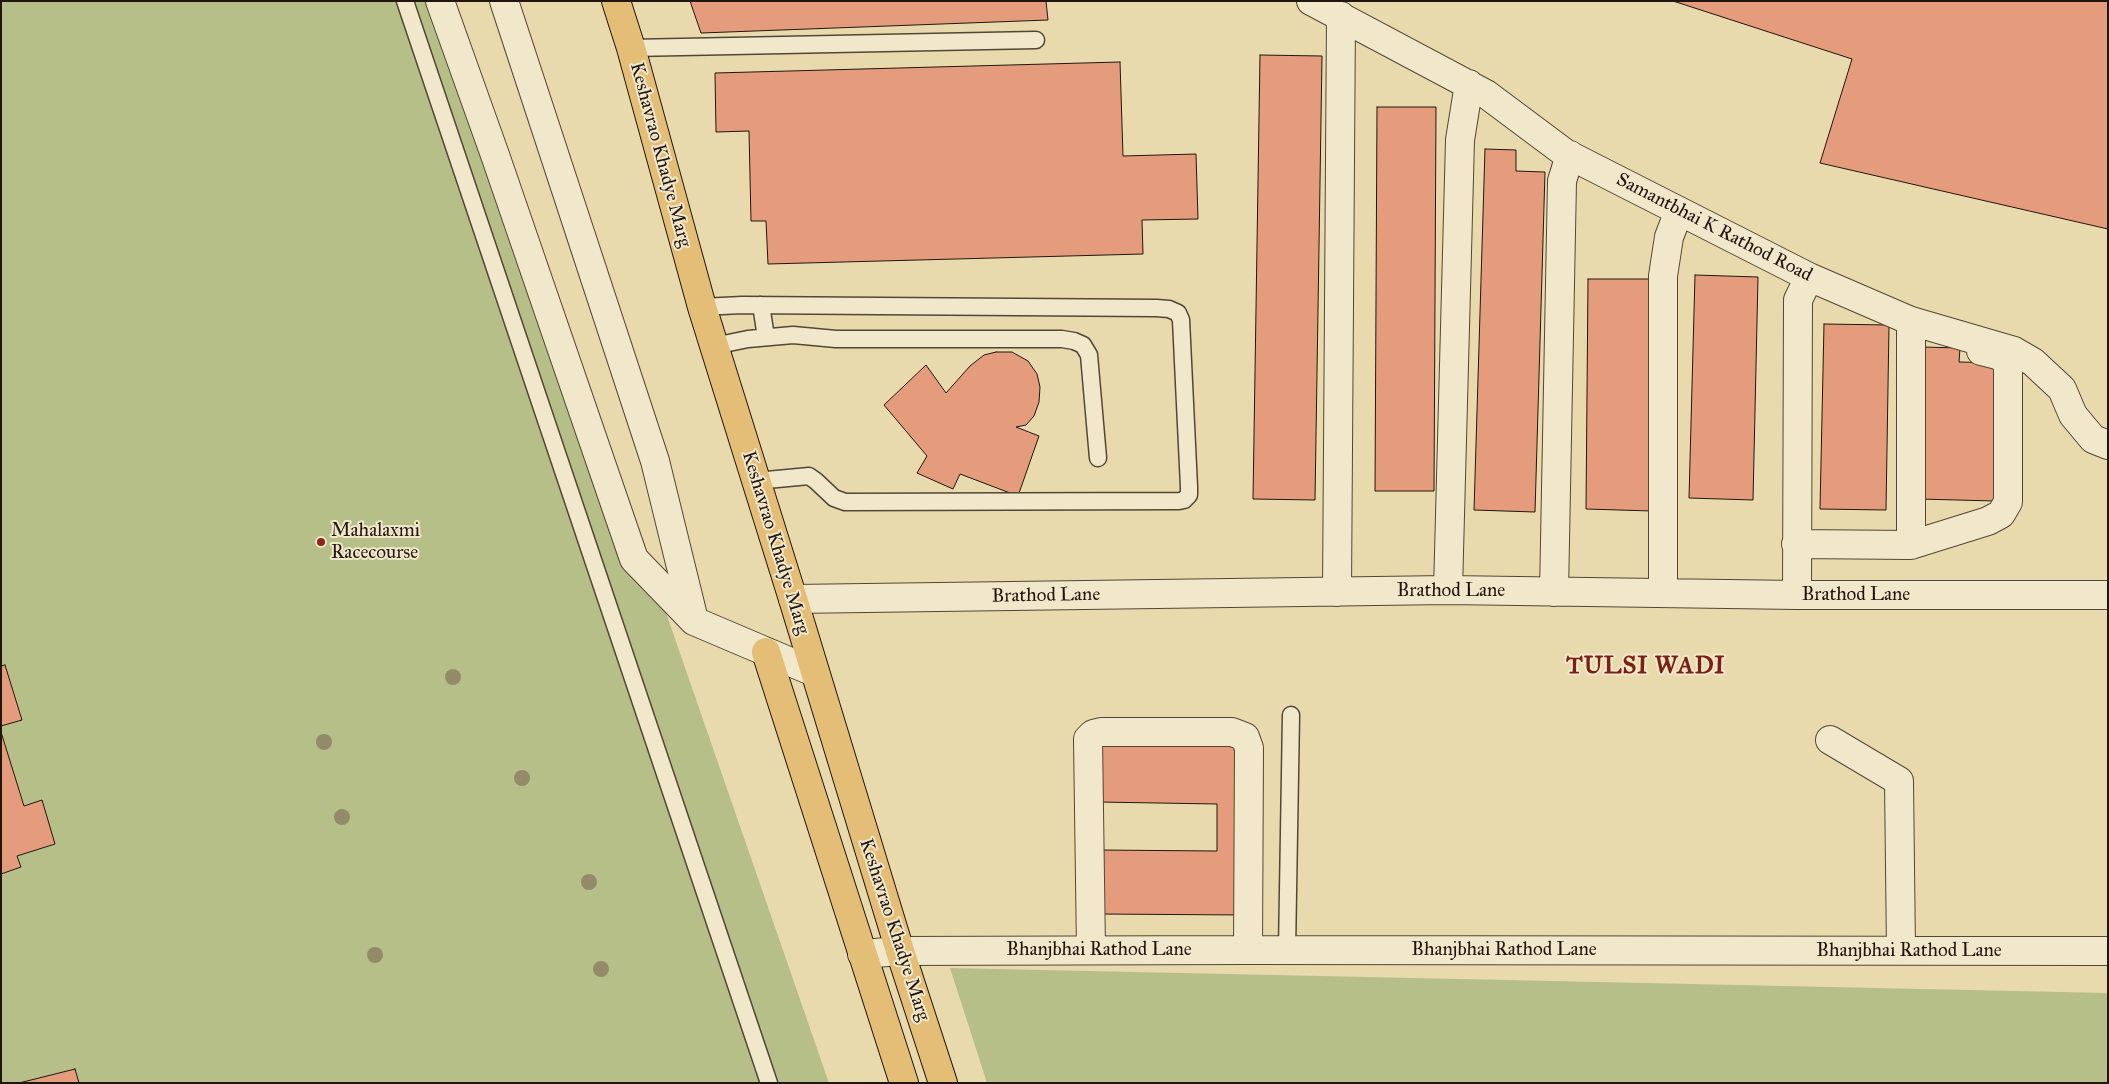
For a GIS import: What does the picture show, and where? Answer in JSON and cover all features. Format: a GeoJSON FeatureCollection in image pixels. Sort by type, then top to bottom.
{"type":"FeatureCollection","features":[{"type":"Feature","properties":{"kind":"main road","name":"Keshavrao Khadye Marg"},"geometry":{"type":"LineString","coordinates":[[616,1],[631,48],[702,307],[794,599],[814,672],[900,952],[943,1083]]}},
{"type":"Feature","properties":{"kind":"main road","name":"Keshavrao Khadye Marg"},"geometry":{"type":"LineString","coordinates":[[766,652],[904,1083]]}},
{"type":"Feature","properties":{"kind":"street"},"geometry":{"type":"LineString","coordinates":[[440,1],[634,559],[694,621],[814,672]]}},
{"type":"Feature","properties":{"kind":"street"},"geometry":{"type":"LineString","coordinates":[[504,1],[655,461],[694,621]]}},
{"type":"Feature","properties":{"kind":"street","name":"Samantbhai K Rathod Road"},"geometry":{"type":"LineString","coordinates":[[1311,1],[1486,94],[1570,155],[1911,329],[2014,351],[2033,362],[2062,388],[2073,415],[2093,439],[2108,445]]}},
{"type":"Feature","properties":{"kind":"street"},"geometry":{"type":"LineString","coordinates":[[1337,592],[1341,16]]}},
{"type":"Feature","properties":{"kind":"street"},"geometry":{"type":"LineString","coordinates":[[1448,590],[1460,140],[1469,84]]}},
{"type":"Feature","properties":{"kind":"street"},"geometry":{"type":"LineString","coordinates":[[1554,592],[1562,181],[1570,155]]}},
{"type":"Feature","properties":{"kind":"street"},"geometry":{"type":"LineString","coordinates":[[1663,594],[1663,276],[1669,237],[1679,211]]}},
{"type":"Feature","properties":{"kind":"street"},"geometry":{"type":"LineString","coordinates":[[1796,595],[1798,300],[1809,277]]}},
{"type":"Feature","properties":{"kind":"street"},"geometry":{"type":"LineString","coordinates":[[1796,544],[1911,545],[1988,521],[2001,514],[2008,502],[2008,365],[2001,356],[1954,340],[1911,329],[1911,545]]}},
{"type":"Feature","properties":{"kind":"street","name":"Brathod Lane"},"geometry":{"type":"LineString","coordinates":[[794,599],[1448,590],[1663,594],[2108,596]]}},
{"type":"Feature","properties":{"kind":"street"},"geometry":{"type":"LineString","coordinates":[[1091,950],[1088,740],[1093,734],[1100,732],[1232,732],[1245,737],[1249,748],[1248,950]]}},
{"type":"Feature","properties":{"kind":"street"},"geometry":{"type":"LineString","coordinates":[[1830,740],[1898,781],[1901,951]]}},
{"type":"Feature","properties":{"kind":"street","name":"Bhanjbhai Rathod Lane"},"geometry":{"type":"LineString","coordinates":[[862,954],[1091,950],[2108,951]]}},
{"type":"Feature","properties":{"kind":"lane"},"geometry":{"type":"LineString","coordinates":[[405,1],[768,1083]]}},
{"type":"Feature","properties":{"kind":"lane"},"geometry":{"type":"LineString","coordinates":[[631,48],[1036,40]]}},
{"type":"Feature","properties":{"kind":"lane"},"geometry":{"type":"LineString","coordinates":[[702,307],[761,305],[1169,309],[1178,313],[1181,320],[1190,487],[1189,495],[1184,500],[845,502],[834,498],[809,476],[756,481]]}},
{"type":"Feature","properties":{"kind":"lane"},"geometry":{"type":"LineString","coordinates":[[761,305],[766,337]]}},
{"type":"Feature","properties":{"kind":"lane"},"geometry":{"type":"LineString","coordinates":[[714,346],[766,337],[793,335],[836,339],[1062,339],[1074,341],[1083,346],[1089,355],[1098,458]]}},
{"type":"Feature","properties":{"kind":"lane"},"geometry":{"type":"LineString","coordinates":[[1287,950],[1291,714]]}},
{"type":"Feature","properties":{"kind":"green space","name":"Mahalaxmi Racecourse"},"geometry":{"type":"Polygon","coordinates":[[[1,1],[454,1],[829,1083],[1,1083],[1,1]]]}},
{"type":"Feature","properties":{"kind":"green space"},"geometry":{"type":"Polygon","coordinates":[[[950,968],[2108,993],[2108,1083],[987,1083],[950,968]]]}},
{"type":"Feature","properties":{"kind":"building"},"geometry":{"type":"Polygon","coordinates":[[[690,1],[1046,1],[1048,20],[701,33],[690,1]]]}},
{"type":"Feature","properties":{"kind":"building"},"geometry":{"type":"Polygon","coordinates":[[[1673,1],[2108,1],[2108,229],[1820,163],[1852,59],[1673,1]]]}},
{"type":"Feature","properties":{"kind":"building"},"geometry":{"type":"Polygon","coordinates":[[[1260,55],[1322,56],[1315,500],[1253,499],[1260,55]]]}},
{"type":"Feature","properties":{"kind":"building"},"geometry":{"type":"Polygon","coordinates":[[[1120,62],[1123,156],[1196,154],[1198,219],[1142,220],[1143,254],[768,264],[766,221],[751,221],[749,131],[716,132],[715,73],[1120,62]]]}},
{"type":"Feature","properties":{"kind":"building"},"geometry":{"type":"Polygon","coordinates":[[[1377,107],[1436,107],[1434,491],[1375,491],[1377,107]]]}},
{"type":"Feature","properties":{"kind":"building"},"geometry":{"type":"Polygon","coordinates":[[[1485,149],[1516,150],[1516,171],[1545,172],[1535,512],[1474,510],[1485,149]]]}},
{"type":"Feature","properties":{"kind":"building"},"geometry":{"type":"Polygon","coordinates":[[[1695,275],[1758,277],[1753,500],[1689,498],[1695,275]]]}},
{"type":"Feature","properties":{"kind":"building"},"geometry":{"type":"Polygon","coordinates":[[[1588,279],[1655,279],[1652,511],[1586,509],[1588,279]]]}},
{"type":"Feature","properties":{"kind":"building"},"geometry":{"type":"Polygon","coordinates":[[[1824,324],[1889,325],[1886,510],[1820,509],[1824,324]]]}},
{"type":"Feature","properties":{"kind":"building"},"geometry":{"type":"Polygon","coordinates":[[[1923,347],[1960,348],[1959,362],[1998,363],[1995,501],[1919,499],[1923,347]]]}},
{"type":"Feature","properties":{"kind":"building"},"geometry":{"type":"Polygon","coordinates":[[[996,352],[1012,352],[1028,361],[1037,374],[1040,387],[1039,402],[1034,416],[1026,425],[1016,427],[1039,436],[1018,496],[960,474],[953,489],[917,473],[927,456],[884,405],[926,365],[946,393],[970,366],[984,355],[996,352]]]}},
{"type":"Feature","properties":{"kind":"building"},"geometry":{"type":"Polygon","coordinates":[[[5,665],[22,720],[1,726],[1,666],[5,665]]]}},
{"type":"Feature","properties":{"kind":"building"},"geometry":{"type":"Polygon","coordinates":[[[1,732],[24,806],[42,800],[55,844],[17,856],[21,867],[1,874],[1,732]]]}},
{"type":"Feature","properties":{"kind":"building"},"geometry":{"type":"Polygon","coordinates":[[[1099,743],[1246,744],[1244,915],[1098,914],[1098,850],[1217,851],[1217,804],[1098,802],[1099,743]]]}},
{"type":"Feature","properties":{"kind":"building"},"geometry":{"type":"Polygon","coordinates":[[[75,1069],[79,1083],[19,1083],[75,1069]]]}},
{"type":"Feature","properties":{"kind":"place","name":"Mahalaxmi Racecourse"},"geometry":{"type":"Point","coordinates":[321,542]}},
{"type":"Feature","properties":{"kind":"district","name":"TULSI WADI"},"geometry":{"type":"Point","coordinates":[1646,667]}}]}
